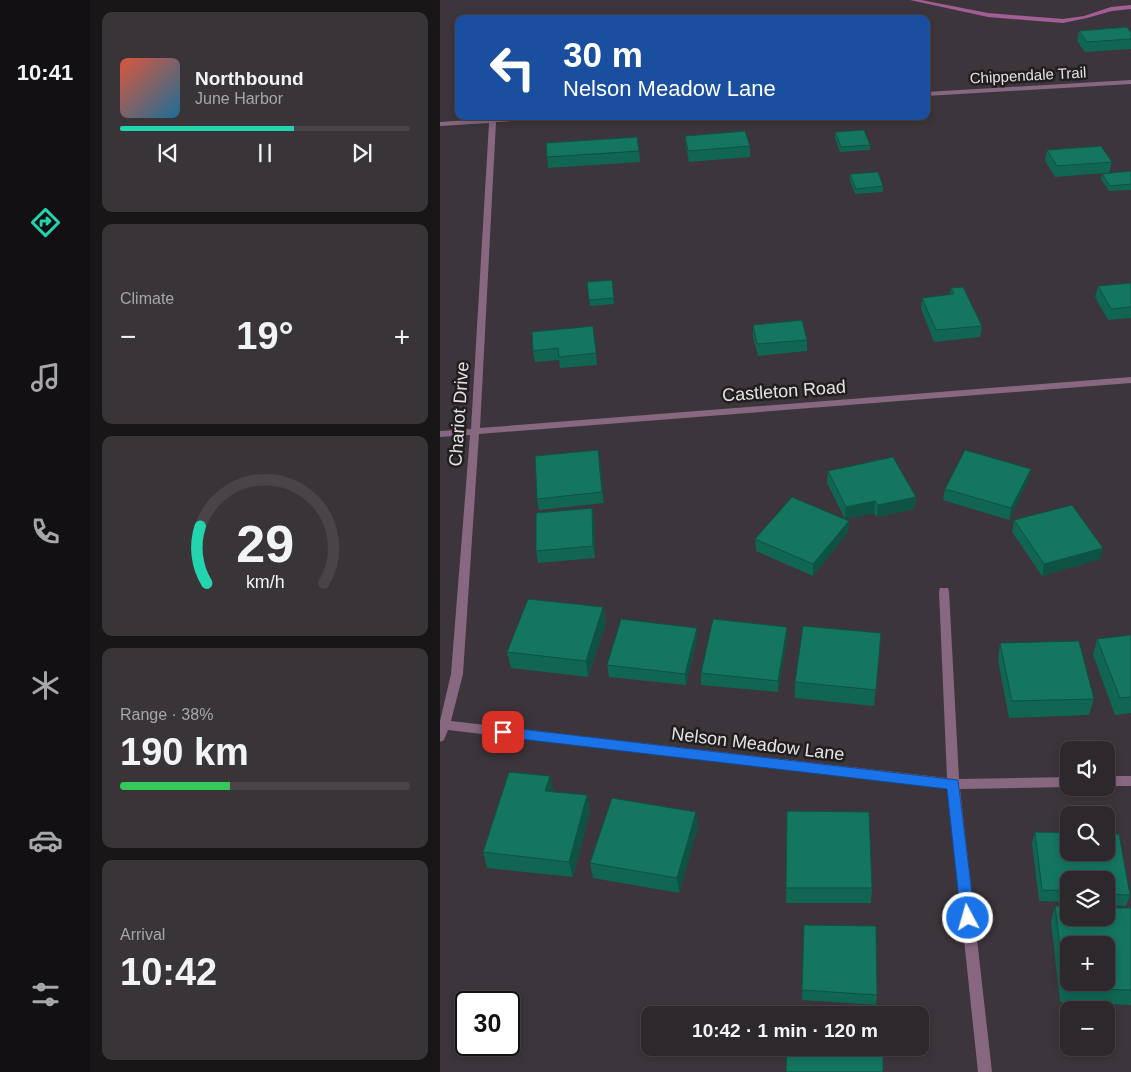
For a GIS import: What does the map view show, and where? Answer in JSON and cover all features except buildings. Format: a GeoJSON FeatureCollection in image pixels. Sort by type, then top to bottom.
{"type":"FeatureCollection","features":[{"type":"Feature","properties":{"kind":"street","name":"Chippendale Trail"},"geometry":{"type":"LineString","coordinates":[[930,94],[1131,82]]}},
{"type":"Feature","properties":{"kind":"street"},"geometry":{"type":"LineString","coordinates":[[440,124],[493,120]]}},
{"type":"Feature","properties":{"kind":"street","name":"Chariot Drive"},"geometry":{"type":"LineString","coordinates":[[442,731],[457,674],[475,431],[493,120]]}},
{"type":"Feature","properties":{"kind":"street","name":"Castleton Road"},"geometry":{"type":"LineString","coordinates":[[440,434],[1131,380]]}},
{"type":"Feature","properties":{"kind":"street"},"geometry":{"type":"LineString","coordinates":[[944,590],[954,784],[984,1072]]}},
{"type":"Feature","properties":{"kind":"street","name":"Nelson Meadow Lane"},"geometry":{"type":"LineString","coordinates":[[442,731],[954,784],[1060,782]]}},
{"type":"Feature","properties":{"kind":"street"},"geometry":{"type":"LineString","coordinates":[[1115,781],[1131,781]]}},
{"type":"Feature","properties":{"kind":"waterway"},"geometry":{"type":"LineString","coordinates":[[913,0],[988,15],[1063,21],[1111,9],[1131,7]]}},
{"type":"Feature","properties":{"kind":"route"},"geometry":{"type":"LineString","coordinates":[[503,732],[954,784],[968,918]]}}]}
